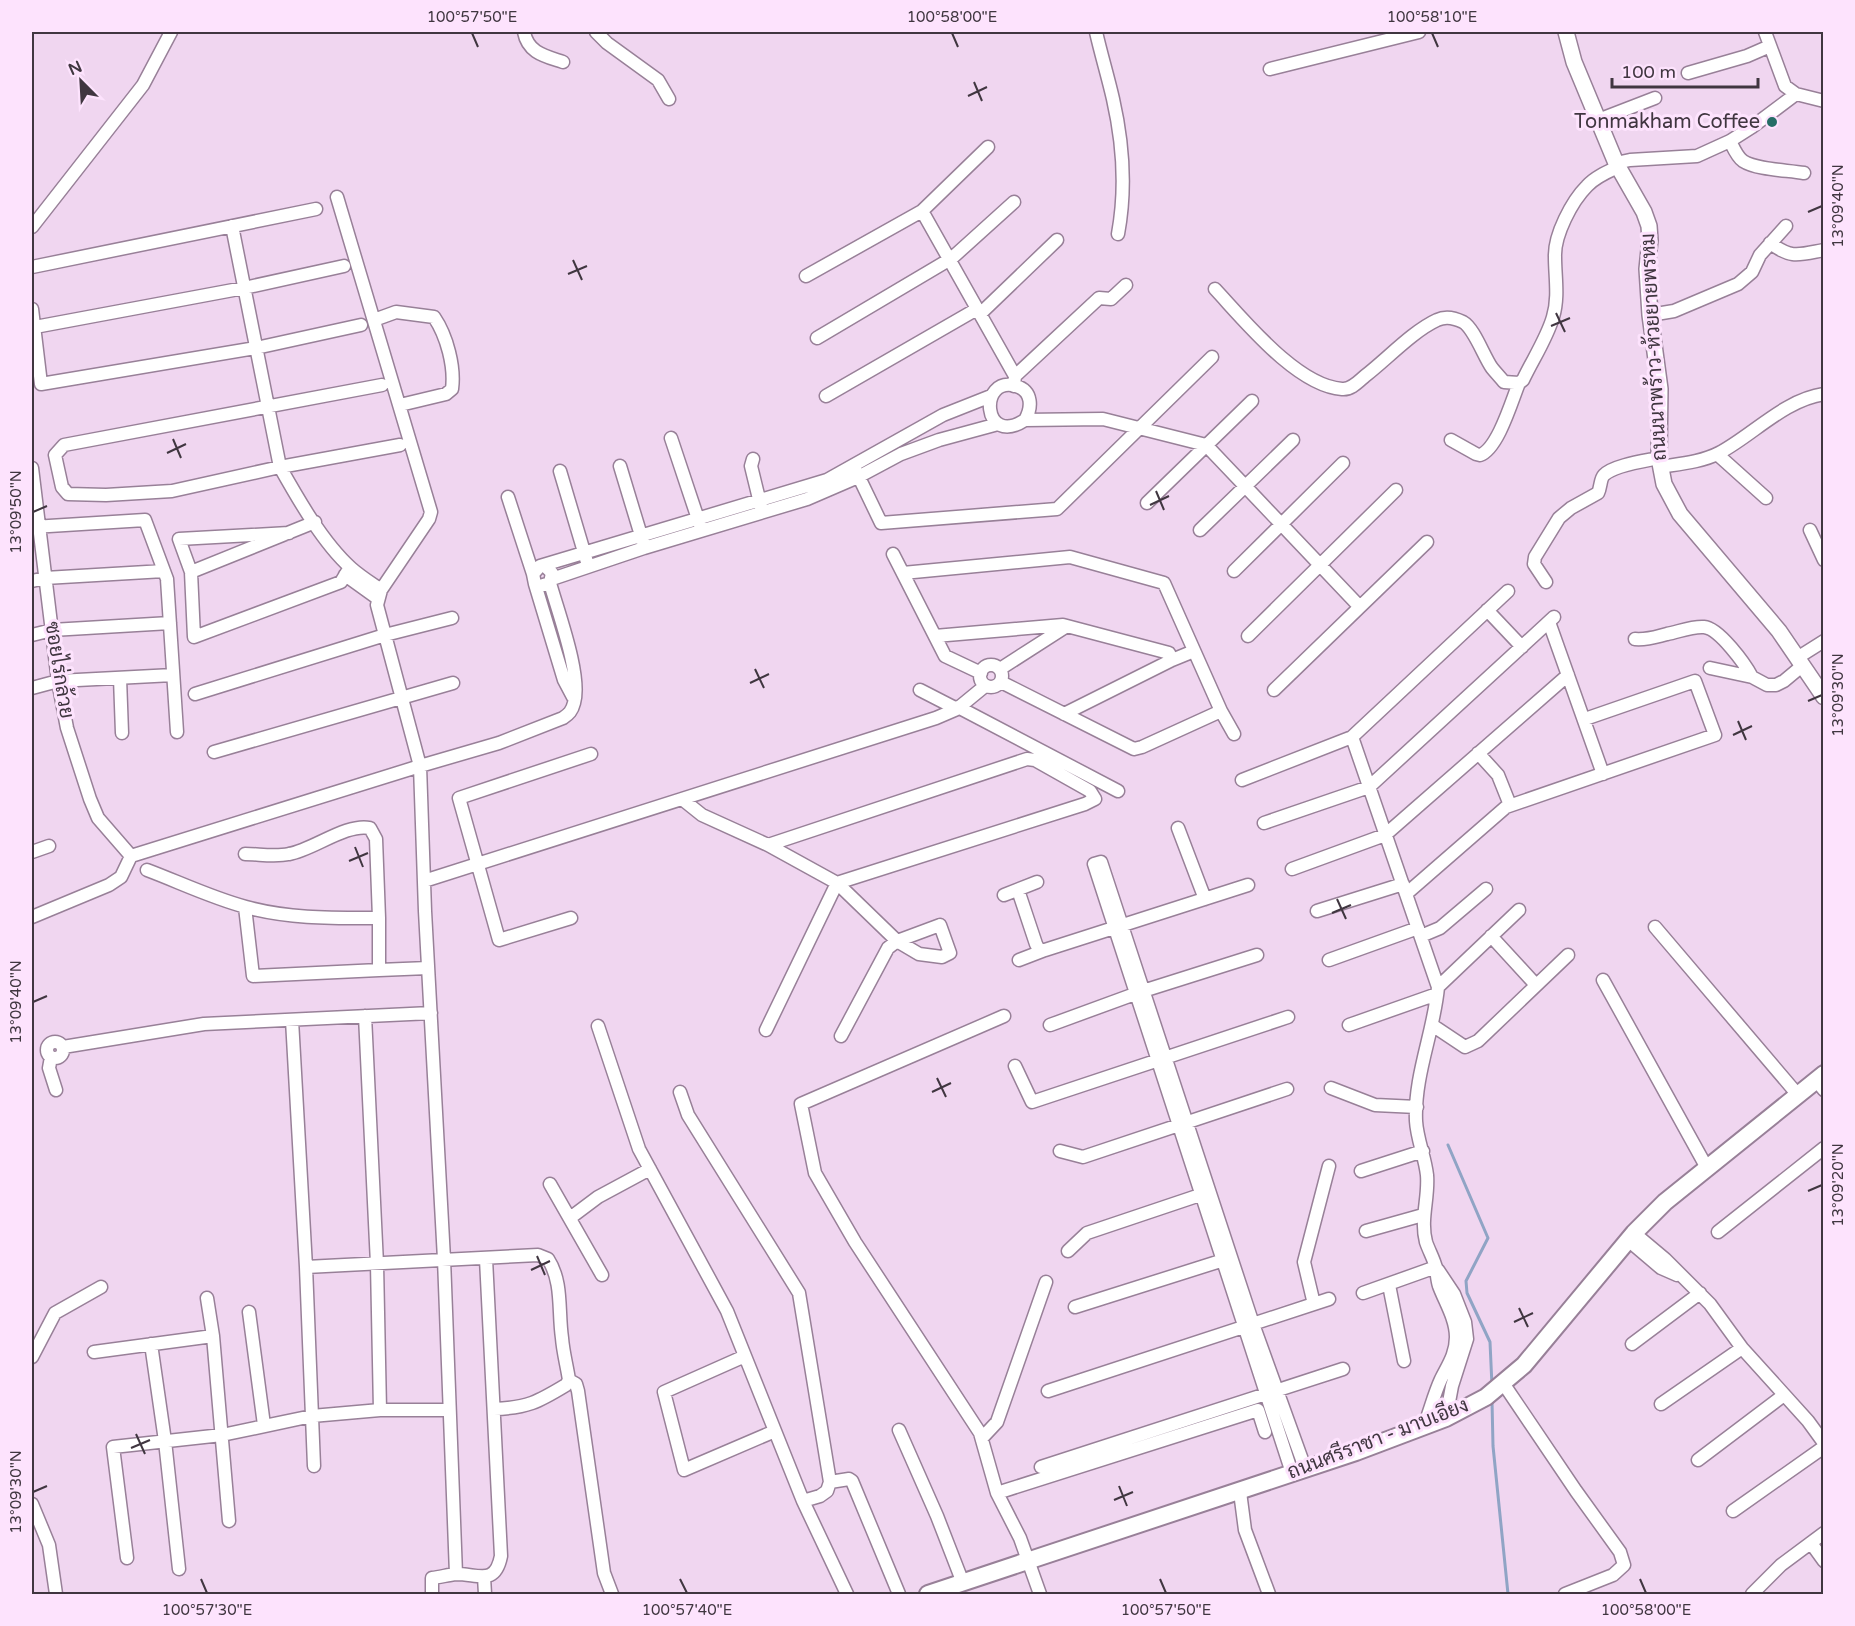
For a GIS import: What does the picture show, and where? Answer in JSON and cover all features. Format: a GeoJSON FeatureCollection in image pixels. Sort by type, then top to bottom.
{"type":"FeatureCollection","features":[{"type":"Feature","properties":{"kind":"main road","name":"ถนนศรีราชา - มาบเอียง"},"geometry":{"type":"LineString","coordinates":[[928,1594],[1356,1452],[1446,1418],[1486,1397],[1524,1365],[1631,1236],[1665,1202],[1798,1095],[1821,1082]]}},
{"type":"Feature","properties":{"kind":"street"},"geometry":{"type":"LineString","coordinates":[[32,227],[143,85],[171,32]]}},
{"type":"Feature","properties":{"kind":"street"},"geometry":{"type":"LineString","coordinates":[[524,32],[527,44],[540,53],[563,62]]}},
{"type":"Feature","properties":{"kind":"street"},"geometry":{"type":"LineString","coordinates":[[596,32],[607,43],[658,80],[669,99]]}},
{"type":"Feature","properties":{"kind":"street"},"geometry":{"type":"LineString","coordinates":[[1096,32],[1113,99],[1122,150],[1121,219],[1118,234]]}},
{"type":"Feature","properties":{"kind":"street"},"geometry":{"type":"LineString","coordinates":[[1270,69],[1419,32]]}},
{"type":"Feature","properties":{"kind":"street","name":"ถนนนาพร้าว-ห้วยยายพรหม"},"geometry":{"type":"LineString","coordinates":[[1566,32],[1574,62],[1617,165],[1644,212],[1649,226],[1647,269],[1650,315],[1660,389],[1659,463],[1671,500],[1680,514],[1779,631],[1824,697]]}},
{"type":"Feature","properties":{"kind":"street"},"geometry":{"type":"LineString","coordinates":[[1765,32],[1785,86],[1796,94],[1823,99]]}},
{"type":"Feature","properties":{"kind":"street"},"geometry":{"type":"LineString","coordinates":[[1688,73],[1747,56],[1770,46]]}},
{"type":"Feature","properties":{"kind":"street"},"geometry":{"type":"LineString","coordinates":[[1451,440],[1476,454],[1480,455],[1489,451],[1519,383],[1523,380],[1553,318],[1557,296],[1554,254],[1560,229],[1587,186],[1617,165],[1630,160],[1697,156],[1730,141],[1796,94]]}},
{"type":"Feature","properties":{"kind":"street"},"geometry":{"type":"LineString","coordinates":[[1598,120],[1655,98]]}},
{"type":"Feature","properties":{"kind":"street"},"geometry":{"type":"LineString","coordinates":[[1730,141],[1733,149],[1743,161],[1765,168],[1804,173]]}},
{"type":"Feature","properties":{"kind":"street"},"geometry":{"type":"LineString","coordinates":[[806,276],[922,211],[988,147]]}},
{"type":"Feature","properties":{"kind":"street"},"geometry":{"type":"LineString","coordinates":[[337,197],[431,512],[429,519],[379,594],[376,605],[420,766],[428,968],[444,1259],[456,1574]]}},
{"type":"Feature","properties":{"kind":"street"},"geometry":{"type":"LineString","coordinates":[[816,338],[950,260],[1014,202]]}},
{"type":"Feature","properties":{"kind":"street"},"geometry":{"type":"LineString","coordinates":[[32,267],[316,209]]}},
{"type":"Feature","properties":{"kind":"street"},"geometry":{"type":"LineString","coordinates":[[922,211],[1015,381],[1026,392],[1030,401],[1030,412],[1017,426],[1007,427],[998,424],[991,416],[988,406],[991,396],[998,388],[1015,381],[1099,298],[1111,299],[1126,285]]}},
{"type":"Feature","properties":{"kind":"street"},"geometry":{"type":"LineString","coordinates":[[232,226],[280,467],[348,571],[379,594]]}},
{"type":"Feature","properties":{"kind":"street"},"geometry":{"type":"LineString","coordinates":[[1650,315],[1674,311],[1738,284],[1752,272],[1760,255],[1786,226]]}},
{"type":"Feature","properties":{"kind":"street"},"geometry":{"type":"LineString","coordinates":[[826,396],[979,312],[1057,240]]}},
{"type":"Feature","properties":{"kind":"street"},"geometry":{"type":"LineString","coordinates":[[1770,243],[1787,254],[1797,256],[1824,250]]}},
{"type":"Feature","properties":{"kind":"street"},"geometry":{"type":"LineString","coordinates":[[35,327],[244,288],[344,266]]}},
{"type":"Feature","properties":{"kind":"street"},"geometry":{"type":"LineString","coordinates":[[1215,289],[1284,360],[1317,381],[1341,389],[1349,388],[1404,343],[1437,320],[1445,318],[1466,324],[1492,369],[1504,382],[1519,383]]}},
{"type":"Feature","properties":{"kind":"street"},"geometry":{"type":"LineString","coordinates":[[32,309],[41,384],[256,348],[361,325]]}},
{"type":"Feature","properties":{"kind":"street"},"geometry":{"type":"LineString","coordinates":[[374,320],[396,312],[434,317],[445,340],[452,369],[452,389],[446,394],[400,405]]}},
{"type":"Feature","properties":{"kind":"street"},"geometry":{"type":"LineString","coordinates":[[852,465],[881,523],[1057,509],[1212,357]]}},
{"type":"Feature","properties":{"kind":"street"},"geometry":{"type":"LineString","coordinates":[[382,385],[64,445],[55,455],[62,487],[68,494],[106,495],[172,491],[280,467],[400,445]]}},
{"type":"Feature","properties":{"kind":"street"},"geometry":{"type":"LineString","coordinates":[[1546,582],[1534,564],[1535,557],[1559,518],[1598,492],[1602,477],[1606,473],[1618,468],[1717,454],[1776,415],[1812,396],[1824,394]]}},
{"type":"Feature","properties":{"kind":"street"},"geometry":{"type":"LineString","coordinates":[[534,579],[540,566],[587,560],[761,506],[826,480],[943,415],[991,396]]}},
{"type":"Feature","properties":{"kind":"street"},"geometry":{"type":"LineString","coordinates":[[1147,503],[1252,401]]}},
{"type":"Feature","properties":{"kind":"street"},"geometry":{"type":"LineString","coordinates":[[1025,420],[1103,419],[1206,446],[1359,606]]}},
{"type":"Feature","properties":{"kind":"street"},"geometry":{"type":"LineString","coordinates":[[761,506],[807,499],[858,477],[901,454],[939,440],[998,424]]}},
{"type":"Feature","properties":{"kind":"street"},"geometry":{"type":"LineString","coordinates":[[671,438],[700,525]]}},
{"type":"Feature","properties":{"kind":"street"},"geometry":{"type":"LineString","coordinates":[[1200,530],[1293,440]]}},
{"type":"Feature","properties":{"kind":"street"},"geometry":{"type":"LineString","coordinates":[[1717,454],[1766,498]]}},
{"type":"Feature","properties":{"kind":"street"},"geometry":{"type":"LineString","coordinates":[[753,459],[751,466],[761,506]]}},
{"type":"Feature","properties":{"kind":"street"},"geometry":{"type":"LineString","coordinates":[[1234,572],[1343,463]]}},
{"type":"Feature","properties":{"kind":"street"},"geometry":{"type":"LineString","coordinates":[[620,466],[643,542]]}},
{"type":"Feature","properties":{"kind":"street","name":"ซอยไร่กล้วย"},"geometry":{"type":"LineString","coordinates":[[32,468],[35,526],[67,728],[98,818],[131,855]]}},
{"type":"Feature","properties":{"kind":"street"},"geometry":{"type":"LineString","coordinates":[[560,471],[587,560]]}},
{"type":"Feature","properties":{"kind":"street"},"geometry":{"type":"LineString","coordinates":[[1248,636],[1396,490]]}},
{"type":"Feature","properties":{"kind":"street"},"geometry":{"type":"LineString","coordinates":[[508,497],[564,680],[575,701]]}},
{"type":"Feature","properties":{"kind":"street"},"geometry":{"type":"LineString","coordinates":[[35,526],[145,520],[167,579],[177,732]]}},
{"type":"Feature","properties":{"kind":"street"},"geometry":{"type":"LineString","coordinates":[[191,572],[315,522]]}},
{"type":"Feature","properties":{"kind":"street"},"geometry":{"type":"LineString","coordinates":[[1810,530],[1824,560]]}},
{"type":"Feature","properties":{"kind":"street"},"geometry":{"type":"LineString","coordinates":[[289,533],[179,539],[191,572],[194,638],[340,582],[348,571]]}},
{"type":"Feature","properties":{"kind":"street"},"geometry":{"type":"LineString","coordinates":[[1274,690],[1427,542]]}},
{"type":"Feature","properties":{"kind":"street"},"geometry":{"type":"LineString","coordinates":[[892,554],[945,656],[981,673]]}},
{"type":"Feature","properties":{"kind":"street"},"geometry":{"type":"LineString","coordinates":[[903,573],[1070,557],[1164,583],[1221,711],[1234,734]]}},
{"type":"Feature","properties":{"kind":"street"},"geometry":{"type":"LineString","coordinates":[[534,579],[545,586],[587,560]]}},
{"type":"Feature","properties":{"kind":"street"},"geometry":{"type":"LineString","coordinates":[[32,917],[109,885],[121,877],[131,855],[499,742],[563,718],[571,712],[575,701],[575,676],[550,569],[545,566]]}},
{"type":"Feature","properties":{"kind":"street"},"geometry":{"type":"LineString","coordinates":[[32,581],[45,578],[164,571]]}},
{"type":"Feature","properties":{"kind":"street"},"geometry":{"type":"LineString","coordinates":[[1242,780],[1352,737],[1508,591]]}},
{"type":"Feature","properties":{"kind":"street"},"geometry":{"type":"LineString","coordinates":[[1487,610],[1522,647]]}},
{"type":"Feature","properties":{"kind":"street"},"geometry":{"type":"LineString","coordinates":[[195,694],[385,635],[452,618]]}},
{"type":"Feature","properties":{"kind":"street"},"geometry":{"type":"LineString","coordinates":[[1264,823],[1369,787],[1551,620],[1602,774]]}},
{"type":"Feature","properties":{"kind":"street"},"geometry":{"type":"LineString","coordinates":[[32,635],[52,630],[170,623]]}},
{"type":"Feature","properties":{"kind":"street"},"geometry":{"type":"LineString","coordinates":[[935,636],[1067,626],[1169,653],[1172,660]]}},
{"type":"Feature","properties":{"kind":"street"},"geometry":{"type":"LineString","coordinates":[[1000,669],[1067,626]]}},
{"type":"Feature","properties":{"kind":"street"},"geometry":{"type":"LineString","coordinates":[[1635,639],[1646,640],[1695,627],[1706,627],[1713,630],[1746,665],[1752,677]]}},
{"type":"Feature","properties":{"kind":"street"},"geometry":{"type":"LineString","coordinates":[[1710,668],[1752,677],[1767,685],[1776,685],[1824,641]]}},
{"type":"Feature","properties":{"kind":"street"},"geometry":{"type":"LineString","coordinates":[[1064,714],[1194,651]]}},
{"type":"Feature","properties":{"kind":"street"},"geometry":{"type":"LineString","coordinates":[[992,665],[1000,669],[1003,678],[994,688],[985,686],[980,678],[981,673],[983,669],[992,665]]}},
{"type":"Feature","properties":{"kind":"street"},"geometry":{"type":"LineString","coordinates":[[32,688],[58,681],[173,675]]}},
{"type":"Feature","properties":{"kind":"street"},"geometry":{"type":"LineString","coordinates":[[1292,869],[1385,835],[1568,675]]}},
{"type":"Feature","properties":{"kind":"street"},"geometry":{"type":"LineString","coordinates":[[120,678],[122,732]]}},
{"type":"Feature","properties":{"kind":"street"},"geometry":{"type":"LineString","coordinates":[[1317,912],[1404,889],[1510,805],[1715,735],[1695,681],[1585,719]]}},
{"type":"Feature","properties":{"kind":"street"},"geometry":{"type":"LineString","coordinates":[[1001,682],[1134,749],[1221,711]]}},
{"type":"Feature","properties":{"kind":"street"},"geometry":{"type":"LineString","coordinates":[[214,752],[453,683]]}},
{"type":"Feature","properties":{"kind":"street"},"geometry":{"type":"LineString","coordinates":[[424,881],[936,718],[957,708],[985,686]]}},
{"type":"Feature","properties":{"kind":"street"},"geometry":{"type":"LineString","coordinates":[[920,690],[1118,791]]}},
{"type":"Feature","properties":{"kind":"street"},"geometry":{"type":"LineString","coordinates":[[1352,737],[1438,990],[1420,1077],[1416,1122],[1427,1173],[1428,1194],[1423,1215],[1426,1244],[1436,1267],[1454,1294],[1465,1322],[1467,1340],[1452,1386],[1446,1418]]}},
{"type":"Feature","properties":{"kind":"street"},"geometry":{"type":"LineString","coordinates":[[1478,753],[1498,775],[1510,805]]}},
{"type":"Feature","properties":{"kind":"street"},"geometry":{"type":"LineString","coordinates":[[571,918],[499,940],[459,798],[591,754]]}},
{"type":"Feature","properties":{"kind":"street"},"geometry":{"type":"LineString","coordinates":[[766,1029],[837,883],[1095,799],[1090,791],[1035,760],[1027,759],[768,845]]}},
{"type":"Feature","properties":{"kind":"street"},"geometry":{"type":"LineString","coordinates":[[682,799],[702,815],[768,845],[837,883],[897,941],[888,948],[841,1036]]}},
{"type":"Feature","properties":{"kind":"street"},"geometry":{"type":"LineString","coordinates":[[245,854],[289,854],[346,832],[363,827],[370,828],[376,839],[378,970]]}},
{"type":"Feature","properties":{"kind":"street"},"geometry":{"type":"LineString","coordinates":[[1178,828],[1205,899]]}},
{"type":"Feature","properties":{"kind":"street"},"geometry":{"type":"LineString","coordinates":[[32,852],[49,846]]}},
{"type":"Feature","properties":{"kind":"street"},"geometry":{"type":"LineString","coordinates":[[147,870],[245,907],[275,913],[324,918],[379,918]]}},
{"type":"Feature","properties":{"kind":"street"},"geometry":{"type":"LineString","coordinates":[[1004,895],[1037,882]]}},
{"type":"Feature","properties":{"kind":"street"},"geometry":{"type":"LineString","coordinates":[[1019,960],[1248,885]]}},
{"type":"Feature","properties":{"kind":"street"},"geometry":{"type":"LineString","coordinates":[[1329,960],[1419,932],[1440,928],[1486,889]]}},
{"type":"Feature","properties":{"kind":"street"},"geometry":{"type":"LineString","coordinates":[[1018,890],[1036,944],[1039,950],[1045,950]]}},
{"type":"Feature","properties":{"kind":"street"},"geometry":{"type":"LineString","coordinates":[[245,907],[253,976],[428,968]]}},
{"type":"Feature","properties":{"kind":"street"},"geometry":{"type":"LineString","coordinates":[[1349,1025],[1438,990],[1519,910]]}},
{"type":"Feature","properties":{"kind":"street"},"geometry":{"type":"LineString","coordinates":[[1118,927],[1298,1471]]}},
{"type":"Feature","properties":{"kind":"street"},"geometry":{"type":"LineString","coordinates":[[1655,927],[1798,1095]]}},
{"type":"Feature","properties":{"kind":"street"},"geometry":{"type":"LineString","coordinates":[[1491,936],[1536,985]]}},
{"type":"Feature","properties":{"kind":"street"},"geometry":{"type":"LineString","coordinates":[[1050,1025],[1257,955]]}},
{"type":"Feature","properties":{"kind":"street"},"geometry":{"type":"LineString","coordinates":[[1432,1025],[1466,1047],[1478,1041],[1568,955]]}},
{"type":"Feature","properties":{"kind":"street"},"geometry":{"type":"LineString","coordinates":[[1604,980],[1707,1168]]}},
{"type":"Feature","properties":{"kind":"street"},"geometry":{"type":"LineString","coordinates":[[56,1090],[50,1073],[51,1057],[47,1050],[50,1043],[58,1042],[63,1047],[204,1024],[431,1013]]}},
{"type":"Feature","properties":{"kind":"street"},"geometry":{"type":"LineString","coordinates":[[366,1016],[377,1264],[380,1410]]}},
{"type":"Feature","properties":{"kind":"street"},"geometry":{"type":"LineString","coordinates":[[1004,1016],[801,1104],[815,1173],[855,1242],[980,1433],[997,1493],[1020,1538],[1040,1594]]}},
{"type":"Feature","properties":{"kind":"street"},"geometry":{"type":"LineString","coordinates":[[1015,1066],[1032,1102],[1288,1017]]}},
{"type":"Feature","properties":{"kind":"street"},"geometry":{"type":"LineString","coordinates":[[292,1020],[306,1267],[314,1466]]}},
{"type":"Feature","properties":{"kind":"street"},"geometry":{"type":"LineString","coordinates":[[598,1026],[639,1149],[728,1311],[803,1501],[847,1594]]}},
{"type":"Feature","properties":{"kind":"street"},"geometry":{"type":"LineString","coordinates":[[1331,1088],[1376,1105],[1417,1107]]}},
{"type":"Feature","properties":{"kind":"street"},"geometry":{"type":"LineString","coordinates":[[1060,1151],[1083,1157],[1287,1089]]}},
{"type":"Feature","properties":{"kind":"street"},"geometry":{"type":"LineString","coordinates":[[680,1092],[688,1115],[799,1293],[830,1482],[827,1491],[820,1496],[803,1501]]}},
{"type":"Feature","properties":{"kind":"street"},"geometry":{"type":"LineString","coordinates":[[1718,1232],[1824,1148]]}},
{"type":"Feature","properties":{"kind":"street"},"geometry":{"type":"LineString","coordinates":[[1361,1171],[1422,1151]]}},
{"type":"Feature","properties":{"kind":"street"},"geometry":{"type":"LineString","coordinates":[[1314,1304],[1304,1262],[1329,1166]]}},
{"type":"Feature","properties":{"kind":"street"},"geometry":{"type":"LineString","coordinates":[[570,1218],[598,1197],[650,1169]]}},
{"type":"Feature","properties":{"kind":"street"},"geometry":{"type":"LineString","coordinates":[[550,1184],[602,1275]]}},
{"type":"Feature","properties":{"kind":"street"},"geometry":{"type":"LineString","coordinates":[[1068,1251],[1087,1233],[1206,1193]]}},
{"type":"Feature","properties":{"kind":"street"},"geometry":{"type":"LineString","coordinates":[[1366,1231],[1423,1215]]}},
{"type":"Feature","properties":{"kind":"street"},"geometry":{"type":"LineString","coordinates":[[1631,1236],[1662,1268],[1683,1278],[1700,1293],[1742,1348],[1808,1421],[1824,1445],[1733,1511]]}},
{"type":"Feature","properties":{"kind":"street"},"geometry":{"type":"LineString","coordinates":[[306,1267],[538,1255],[548,1259],[557,1275],[562,1337],[569,1380],[566,1386],[530,1405],[494,1409]]}},
{"type":"Feature","properties":{"kind":"street"},"geometry":{"type":"LineString","coordinates":[[432,1594],[432,1578],[456,1574],[484,1577],[493,1574],[499,1568],[501,1556],[486,1258]]}},
{"type":"Feature","properties":{"kind":"street"},"geometry":{"type":"LineString","coordinates":[[1075,1308],[1227,1259]]}},
{"type":"Feature","properties":{"kind":"street"},"geometry":{"type":"LineString","coordinates":[[1363,1293],[1436,1267]]}},
{"type":"Feature","properties":{"kind":"street"},"geometry":{"type":"LineString","coordinates":[[1424,1426],[1442,1377],[1448,1371],[1454,1353],[1456,1336],[1454,1324],[1438,1283],[1436,1267]]}},
{"type":"Feature","properties":{"kind":"street"},"geometry":{"type":"LineString","coordinates":[[982,1438],[997,1422],[1046,1282]]}},
{"type":"Feature","properties":{"kind":"street"},"geometry":{"type":"LineString","coordinates":[[1389,1285],[1404,1361]]}},
{"type":"Feature","properties":{"kind":"street"},"geometry":{"type":"LineString","coordinates":[[32,1357],[55,1312],[101,1287]]}},
{"type":"Feature","properties":{"kind":"street"},"geometry":{"type":"LineString","coordinates":[[1632,1344],[1700,1293]]}},
{"type":"Feature","properties":{"kind":"street"},"geometry":{"type":"LineString","coordinates":[[207,1299],[213,1336],[229,1521]]}},
{"type":"Feature","properties":{"kind":"street"},"geometry":{"type":"LineString","coordinates":[[1048,1391],[1329,1299]]}},
{"type":"Feature","properties":{"kind":"street"},"geometry":{"type":"LineString","coordinates":[[249,1312],[264,1425]]}},
{"type":"Feature","properties":{"kind":"street"},"geometry":{"type":"LineString","coordinates":[[94,1352],[213,1336]]}},
{"type":"Feature","properties":{"kind":"street"},"geometry":{"type":"LineString","coordinates":[[151,1344],[165,1441],[178,1569]]}},
{"type":"Feature","properties":{"kind":"street"},"geometry":{"type":"LineString","coordinates":[[1661,1404],[1742,1348]]}},
{"type":"Feature","properties":{"kind":"street"},"geometry":{"type":"LineString","coordinates":[[745,1356],[664,1392],[684,1470],[775,1431]]}},
{"type":"Feature","properties":{"kind":"street"},"geometry":{"type":"LineString","coordinates":[[1041,1467],[1272,1394],[1343,1369]]}},
{"type":"Feature","properties":{"kind":"street"},"geometry":{"type":"LineString","coordinates":[[569,1380],[576,1384],[578,1392],[604,1572],[612,1594]]}},
{"type":"Feature","properties":{"kind":"street"},"geometry":{"type":"LineString","coordinates":[[1503,1383],[1623,1559],[1624,1565],[1613,1575],[1564,1594]]}},
{"type":"Feature","properties":{"kind":"street"},"geometry":{"type":"LineString","coordinates":[[1698,1460],[1784,1395]]}},
{"type":"Feature","properties":{"kind":"street"},"geometry":{"type":"LineString","coordinates":[[127,1558],[113,1447],[222,1435],[312,1416],[380,1410],[449,1410]]}},
{"type":"Feature","properties":{"kind":"street"},"geometry":{"type":"LineString","coordinates":[[997,1493],[1258,1410],[1265,1432]]}},
{"type":"Feature","properties":{"kind":"street"},"geometry":{"type":"LineString","coordinates":[[899,1430],[937,1516],[963,1583]]}},
{"type":"Feature","properties":{"kind":"street"},"geometry":{"type":"LineString","coordinates":[[830,1482],[849,1479],[852,1481],[899,1594]]}},
{"type":"Feature","properties":{"kind":"street"},"geometry":{"type":"LineString","coordinates":[[1240,1492],[1245,1530],[1269,1594]]}},
{"type":"Feature","properties":{"kind":"street"},"geometry":{"type":"LineString","coordinates":[[32,1504],[49,1545],[56,1594]]}},
{"type":"Feature","properties":{"kind":"street"},"geometry":{"type":"LineString","coordinates":[[1758,1592],[1781,1565],[1824,1533]]}},
{"type":"Feature","properties":{"kind":"street"},"geometry":{"type":"LineString","coordinates":[[1811,1543],[1824,1561]]}},
{"type":"Feature","properties":{"kind":"street"},"geometry":{"type":"LineString","coordinates":[[484,1577],[485,1594]]}},
{"type":"Feature","properties":{"kind":"waterway"},"geometry":{"type":"LineString","coordinates":[[1448,1145],[1488,1238],[1466,1281],[1467,1293],[1490,1342],[1492,1386]]}},
{"type":"Feature","properties":{"kind":"waterway"},"geometry":{"type":"LineString","coordinates":[[1492,1401],[1493,1446],[1508,1594]]}},
{"type":"Feature","properties":{"kind":"place","name":"Tonmakham Coffee"},"geometry":{"type":"Point","coordinates":[1772,122]}}]}
